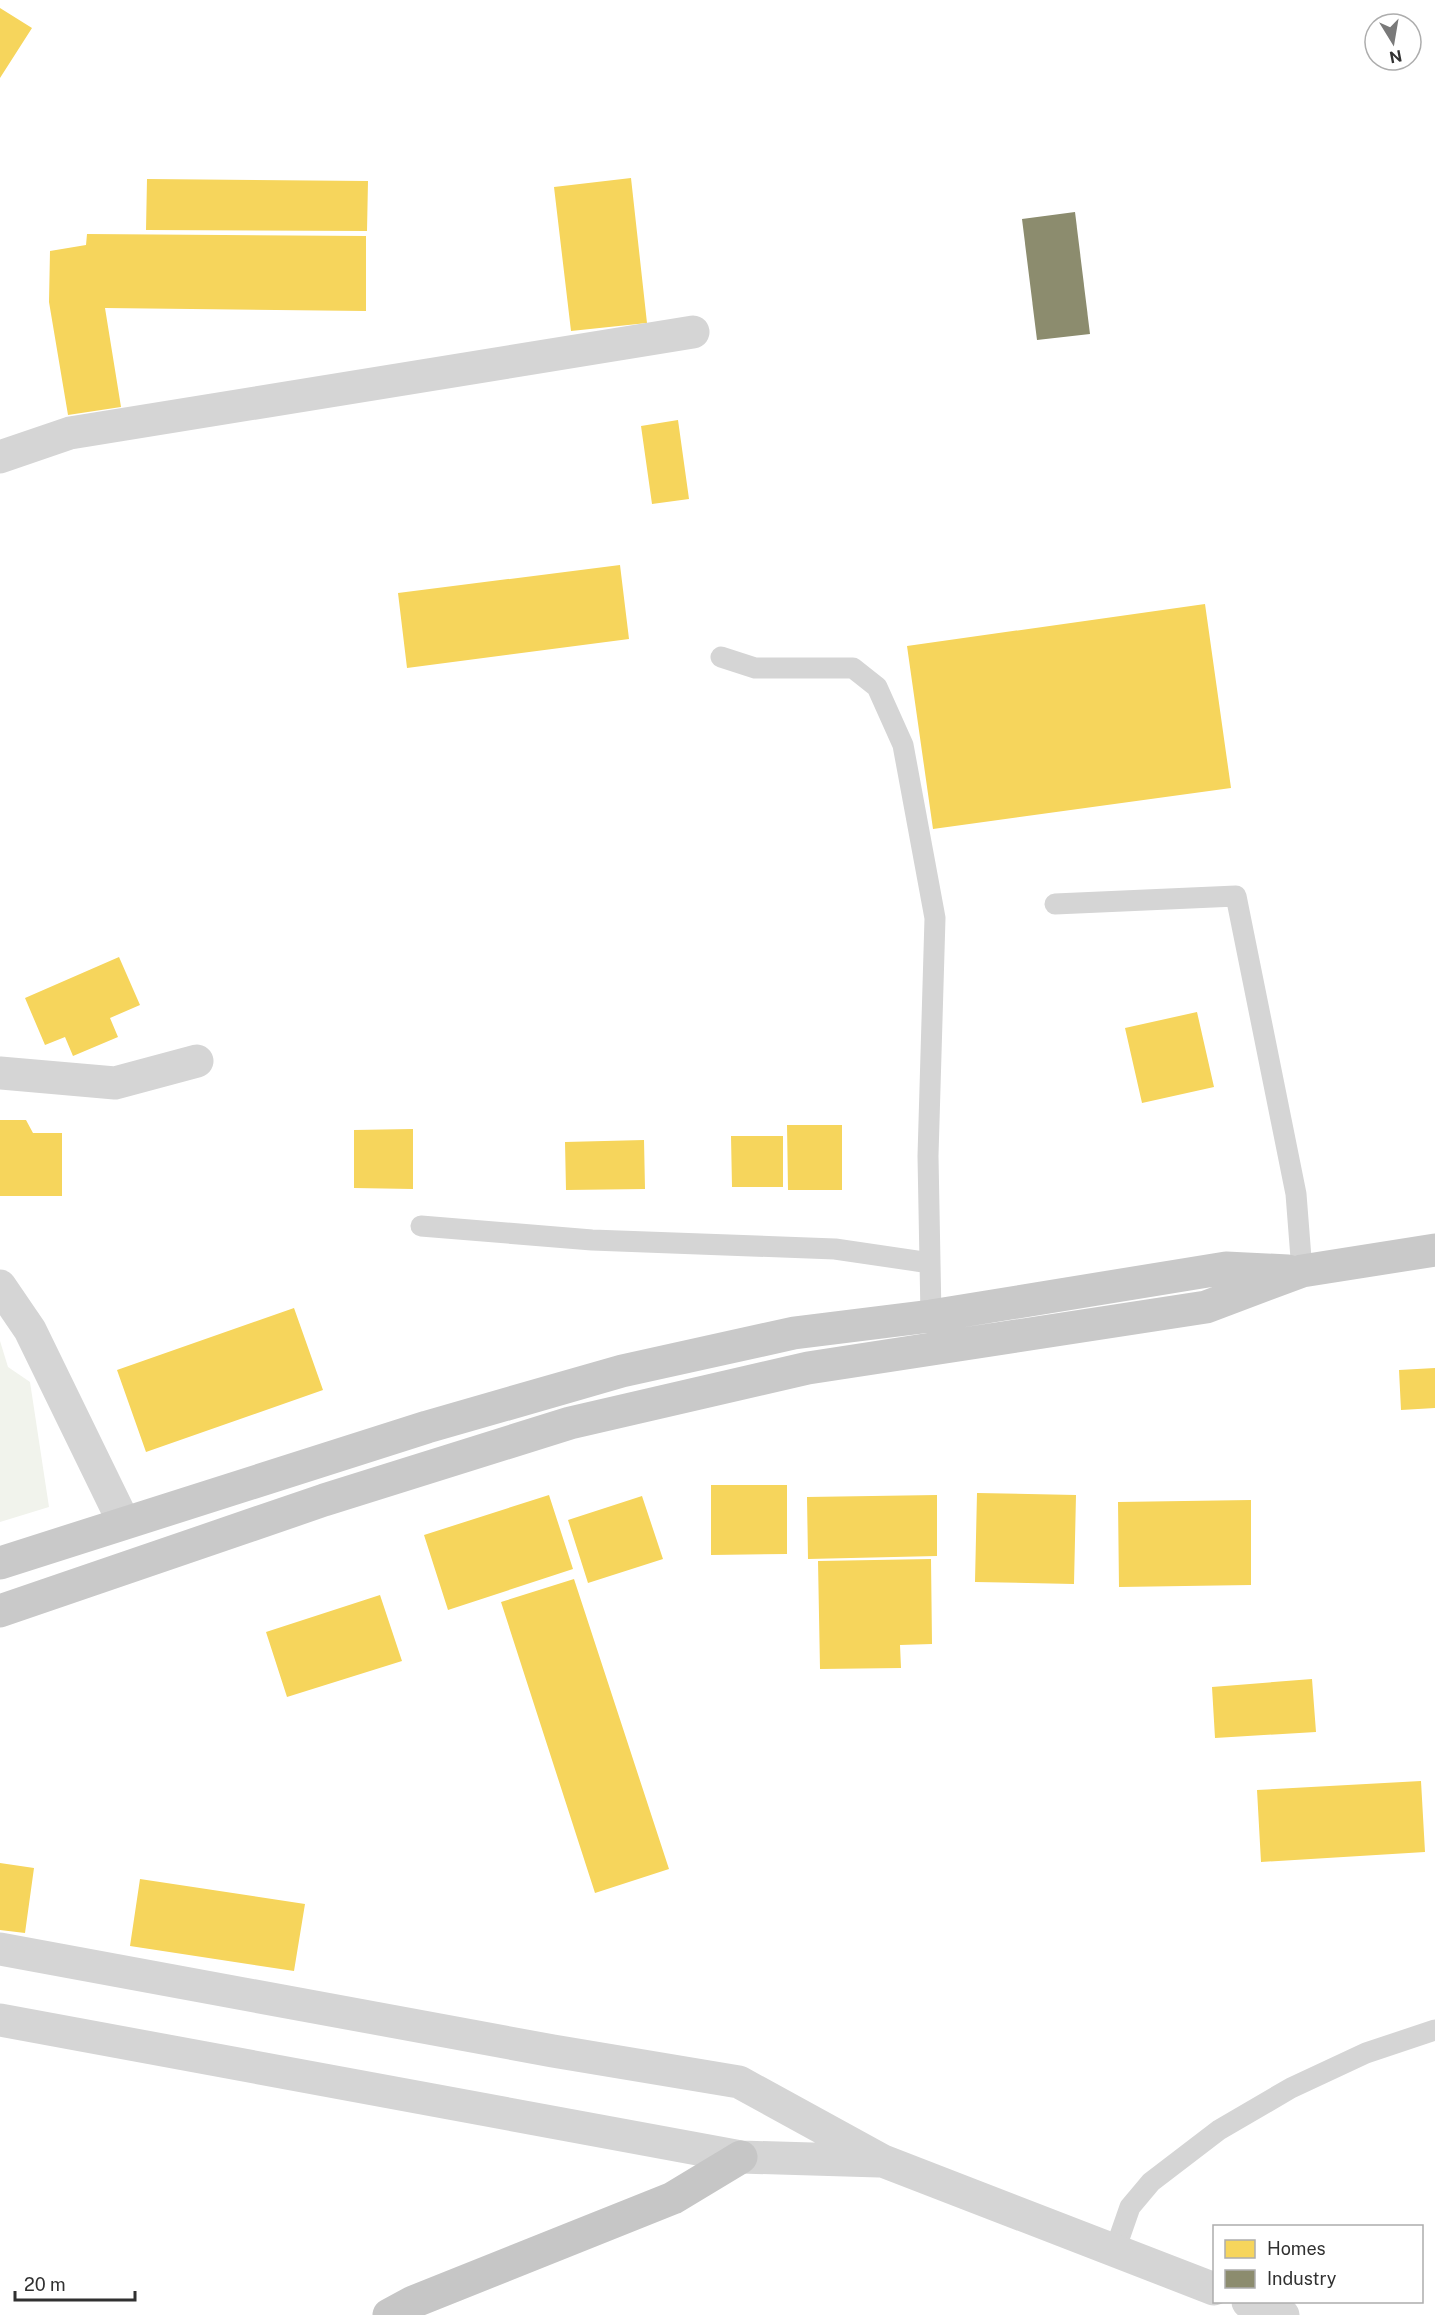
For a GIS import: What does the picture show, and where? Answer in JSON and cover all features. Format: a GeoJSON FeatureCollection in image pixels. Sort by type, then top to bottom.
{"type":"FeatureCollection","features":[{"type":"Feature","properties":{"kind":"highway"},"geometry":{"type":"LineString","coordinates":[[388,2315],[413,2302],[673,2198],[741,2157]]}},
{"type":"Feature","properties":{"kind":"main road"},"geometry":{"type":"LineString","coordinates":[[0,1563],[427,1426],[622,1371],[794,1334],[931,1316],[1226,1269],[1302,1271],[1427,1255]]}},
{"type":"Feature","properties":{"kind":"main road"},"geometry":{"type":"LineString","coordinates":[[0,1611],[324,1500],[570,1423],[808,1368],[1206,1307],[1302,1271]]}},
{"type":"Feature","properties":{"kind":"street"},"geometry":{"type":"LineString","coordinates":[[0,457],[70,433],[693,332]]}},
{"type":"Feature","properties":{"kind":"street"},"geometry":{"type":"LineString","coordinates":[[0,1073],[115,1083],[197,1061]]}},
{"type":"Feature","properties":{"kind":"street"},"geometry":{"type":"LineString","coordinates":[[0,1286],[30,1330],[124,1523]]}},
{"type":"Feature","properties":{"kind":"street"},"geometry":{"type":"LineString","coordinates":[[0,1949],[739,2082],[883,2161],[1213,2288]]}},
{"type":"Feature","properties":{"kind":"street"},"geometry":{"type":"LineString","coordinates":[[0,2020],[741,2157],[883,2161]]}},
{"type":"Feature","properties":{"kind":"street"},"geometry":{"type":"LineString","coordinates":[[1253,2303],[1283,2315]]}},
{"type":"Feature","properties":{"kind":"lane"},"geometry":{"type":"LineString","coordinates":[[721,657],[755,668],[853,668],[877,687],[903,745],[935,918],[928,1156],[931,1316]]}},
{"type":"Feature","properties":{"kind":"lane"},"geometry":{"type":"LineString","coordinates":[[1055,904],[1236,896],[1296,1194],[1302,1271]]}},
{"type":"Feature","properties":{"kind":"lane"},"geometry":{"type":"LineString","coordinates":[[421,1226],[592,1240],[835,1249],[930,1263]]}},
{"type":"Feature","properties":{"kind":"lane"},"geometry":{"type":"LineString","coordinates":[[1115,2250],[1130,2207],[1151,2182],[1220,2130],[1291,2088],[1366,2053],[1435,2030]]}},
{"type":"Feature","properties":{"kind":"shaded area"},"geometry":{"type":"Polygon","coordinates":[[[0,1341],[8,1367],[30,1382],[49,1507],[0,1522],[0,1341]]]}},
{"type":"Feature","properties":{"kind":"building: Homes"},"geometry":{"type":"Polygon","coordinates":[[[0,8],[32,28],[0,78],[0,8]]]}},
{"type":"Feature","properties":{"kind":"building: Homes"},"geometry":{"type":"Polygon","coordinates":[[[631,178],[647,323],[571,331],[554,187],[631,178]]]}},
{"type":"Feature","properties":{"kind":"building: Homes"},"geometry":{"type":"Polygon","coordinates":[[[147,179],[368,181],[367,231],[146,230],[147,179]]]}},
{"type":"Feature","properties":{"kind":"building: Homes"},"geometry":{"type":"Polygon","coordinates":[[[87,234],[366,236],[366,311],[105,308],[121,407],[68,415],[49,302],[50,251],[86,245],[87,234]]]}},
{"type":"Feature","properties":{"kind":"building: Homes"},"geometry":{"type":"Polygon","coordinates":[[[678,420],[689,499],[652,504],[641,426],[678,420]]]}},
{"type":"Feature","properties":{"kind":"building: Homes"},"geometry":{"type":"Polygon","coordinates":[[[620,565],[629,639],[407,668],[398,593],[620,565]]]}},
{"type":"Feature","properties":{"kind":"building: Homes"},"geometry":{"type":"Polygon","coordinates":[[[1205,604],[1231,788],[933,829],[907,646],[1205,604]]]}},
{"type":"Feature","properties":{"kind":"building: Homes"},"geometry":{"type":"Polygon","coordinates":[[[119,957],[140,1005],[110,1018],[118,1037],[73,1056],[65,1037],[45,1045],[25,998],[119,957]]]}},
{"type":"Feature","properties":{"kind":"building: Homes"},"geometry":{"type":"Polygon","coordinates":[[[1197,1012],[1214,1087],[1142,1103],[1125,1028],[1197,1012]]]}},
{"type":"Feature","properties":{"kind":"building: Homes"},"geometry":{"type":"Polygon","coordinates":[[[0,1120],[26,1120],[33,1133],[62,1133],[62,1196],[0,1196],[0,1120]]]}},
{"type":"Feature","properties":{"kind":"building: Homes"},"geometry":{"type":"Polygon","coordinates":[[[787,1125],[842,1125],[842,1190],[788,1190],[787,1125]]]}},
{"type":"Feature","properties":{"kind":"building: Homes"},"geometry":{"type":"Polygon","coordinates":[[[413,1129],[413,1189],[354,1188],[354,1130],[413,1129]]]}},
{"type":"Feature","properties":{"kind":"building: Homes"},"geometry":{"type":"Polygon","coordinates":[[[731,1136],[783,1136],[783,1187],[732,1187],[731,1136]]]}},
{"type":"Feature","properties":{"kind":"building: Homes"},"geometry":{"type":"Polygon","coordinates":[[[644,1140],[645,1189],[566,1190],[565,1142],[644,1140]]]}},
{"type":"Feature","properties":{"kind":"building: Homes"},"geometry":{"type":"Polygon","coordinates":[[[294,1308],[323,1390],[146,1452],[117,1370],[294,1308]]]}},
{"type":"Feature","properties":{"kind":"building: Homes"},"geometry":{"type":"Polygon","coordinates":[[[1435,1368],[1435,1408],[1401,1410],[1399,1370],[1435,1368]]]}},
{"type":"Feature","properties":{"kind":"building: Homes"},"geometry":{"type":"Polygon","coordinates":[[[711,1485],[787,1485],[787,1554],[711,1555],[711,1485]]]}},
{"type":"Feature","properties":{"kind":"building: Homes"},"geometry":{"type":"Polygon","coordinates":[[[977,1493],[1076,1495],[1074,1584],[975,1582],[977,1493]]]}},
{"type":"Feature","properties":{"kind":"building: Homes"},"geometry":{"type":"Polygon","coordinates":[[[549,1495],[573,1569],[448,1610],[424,1535],[549,1495]]]}},
{"type":"Feature","properties":{"kind":"building: Homes"},"geometry":{"type":"Polygon","coordinates":[[[937,1495],[937,1556],[808,1559],[807,1497],[937,1495]]]}},
{"type":"Feature","properties":{"kind":"building: Homes"},"geometry":{"type":"Polygon","coordinates":[[[642,1496],[663,1559],[588,1583],[568,1520],[642,1496]]]}},
{"type":"Feature","properties":{"kind":"building: Homes"},"geometry":{"type":"Polygon","coordinates":[[[1251,1500],[1251,1585],[1119,1587],[1118,1502],[1251,1500]]]}},
{"type":"Feature","properties":{"kind":"building: Homes"},"geometry":{"type":"Polygon","coordinates":[[[931,1559],[932,1644],[900,1645],[901,1668],[820,1669],[818,1561],[931,1559]]]}},
{"type":"Feature","properties":{"kind":"building: Homes"},"geometry":{"type":"Polygon","coordinates":[[[574,1579],[669,1869],[595,1893],[501,1602],[574,1579]]]}},
{"type":"Feature","properties":{"kind":"building: Homes"},"geometry":{"type":"Polygon","coordinates":[[[380,1595],[402,1661],[287,1697],[266,1632],[380,1595]]]}},
{"type":"Feature","properties":{"kind":"building: Homes"},"geometry":{"type":"Polygon","coordinates":[[[1312,1679],[1316,1732],[1215,1738],[1212,1687],[1312,1679]]]}},
{"type":"Feature","properties":{"kind":"building: Homes"},"geometry":{"type":"Polygon","coordinates":[[[1421,1781],[1425,1852],[1261,1862],[1257,1790],[1421,1781]]]}},
{"type":"Feature","properties":{"kind":"building: Homes"},"geometry":{"type":"Polygon","coordinates":[[[0,1863],[34,1868],[25,1933],[0,1930],[0,1863]]]}},
{"type":"Feature","properties":{"kind":"building: Homes"},"geometry":{"type":"Polygon","coordinates":[[[140,1879],[305,1904],[294,1971],[130,1946],[140,1879]]]}},
{"type":"Feature","properties":{"kind":"building: Industry"},"geometry":{"type":"Polygon","coordinates":[[[1075,212],[1090,334],[1037,340],[1022,219],[1075,212]]]}}]}
